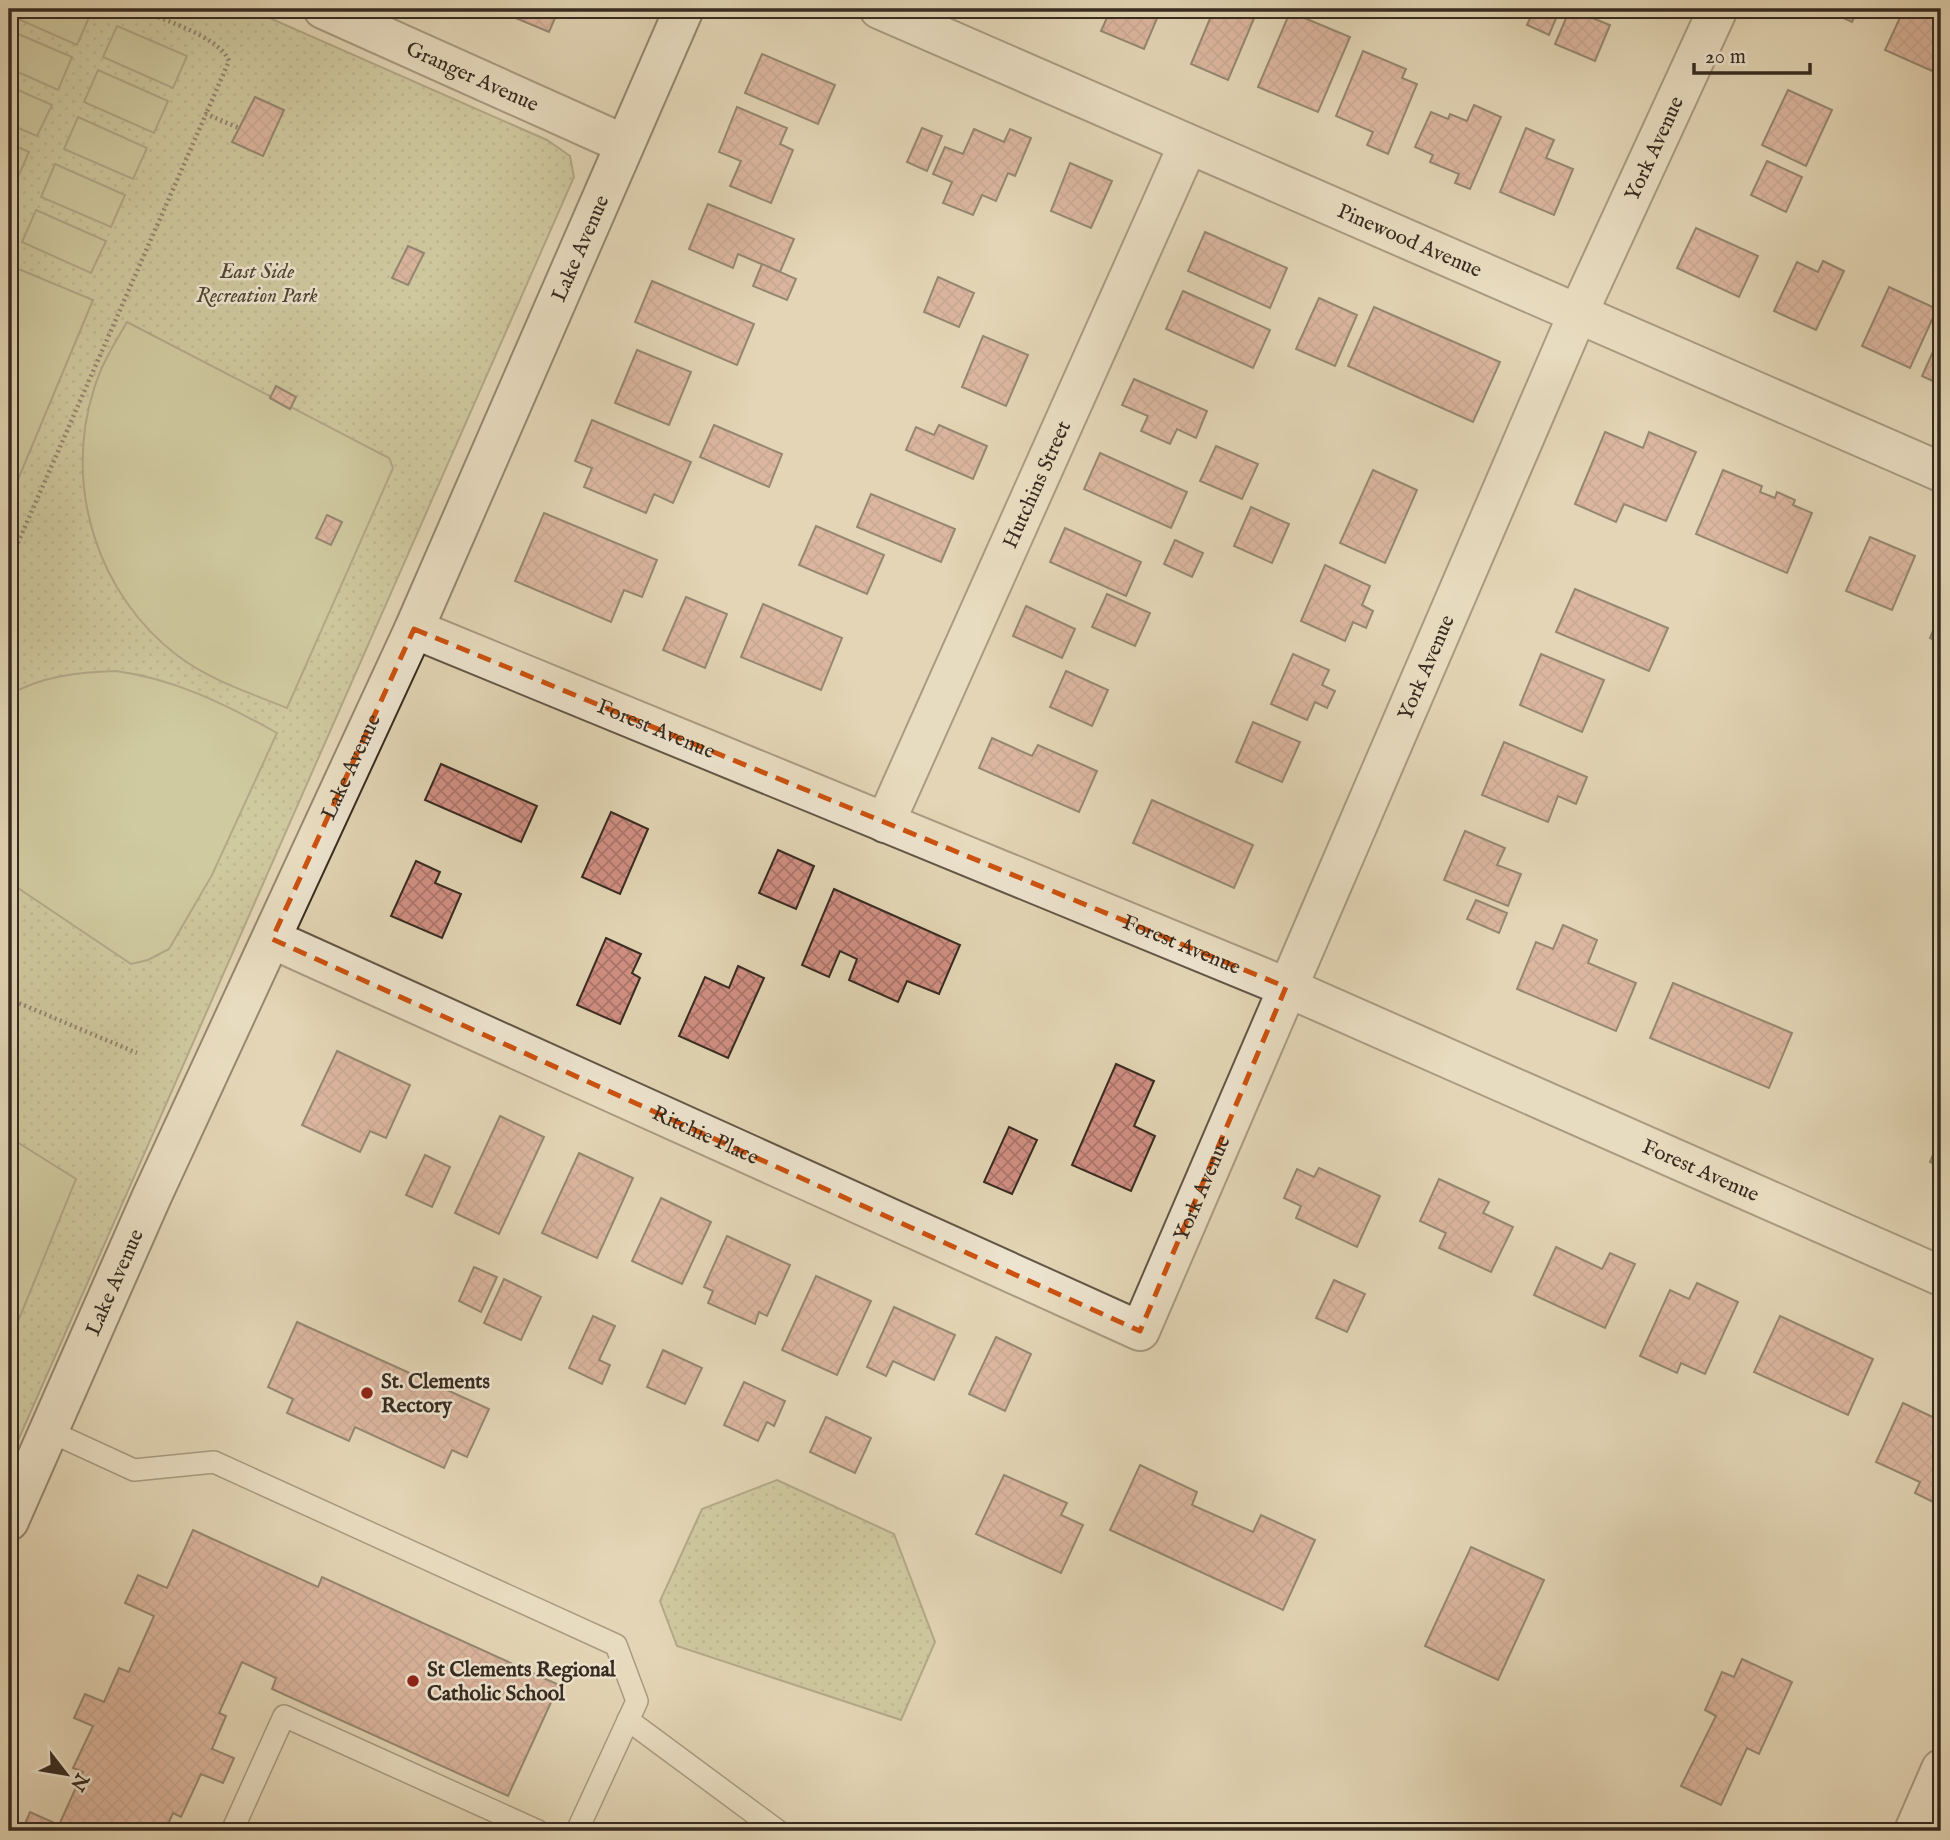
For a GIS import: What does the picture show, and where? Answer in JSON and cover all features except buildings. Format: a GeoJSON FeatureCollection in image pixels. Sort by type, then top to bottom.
{"type":"FeatureCollection","features":[{"type":"Feature","properties":{"kind":"street","name":"Granger Avenue"},"geometry":{"type":"LineString","coordinates":[[323,9],[624,144]]}},
{"type":"Feature","properties":{"kind":"street","name":"Lake Avenue"},"geometry":{"type":"LineString","coordinates":[[9,1521],[152,1196],[414,629],[684,9]]}},
{"type":"Feature","properties":{"kind":"street","name":"Pinewood Avenue"},"geometry":{"type":"LineString","coordinates":[[879,9],[1188,145],[1579,311],[1941,472]]}},
{"type":"Feature","properties":{"kind":"street","name":"York Avenue"},"geometry":{"type":"LineString","coordinates":[[1140,1331],[1579,311],[1718,9]]}},
{"type":"Feature","properties":{"kind":"street","name":"Hutchins Street"},"geometry":{"type":"LineString","coordinates":[[885,823],[1188,145]]}},
{"type":"Feature","properties":{"kind":"street","name":"Forest Avenue"},"geometry":{"type":"LineString","coordinates":[[414,629],[1286,987],[1941,1276]]}},
{"type":"Feature","properties":{"kind":"street","name":"Ritchie Place"},"geometry":{"type":"LineString","coordinates":[[272,939],[1140,1331]]}},
{"type":"Feature","properties":{"kind":"street"},"geometry":{"type":"LineString","coordinates":[[1914,1831],[1941,1769]]}},
{"type":"Feature","properties":{"kind":"lane"},"geometry":{"type":"LineString","coordinates":[[49,1431],[134,1470],[214,1462],[616,1645],[633,1710],[778,1831]]}},
{"type":"Feature","properties":{"kind":"lane"},"geometry":{"type":"LineString","coordinates":[[577,1831],[633,1710]]}},
{"type":"Feature","properties":{"kind":"lane"},"geometry":{"type":"LineString","coordinates":[[232,1831],[284,1716],[538,1831]]}},
{"type":"Feature","properties":{"kind":"path"},"geometry":{"type":"LineString","coordinates":[[9,563],[229,61],[226,53],[209,40],[138,9]]}},
{"type":"Feature","properties":{"kind":"path"},"geometry":{"type":"LineString","coordinates":[[206,114],[239,128]]}},
{"type":"Feature","properties":{"kind":"path"},"geometry":{"type":"LineString","coordinates":[[9,999],[137,1053]]}},
{"type":"Feature","properties":{"kind":"highlighted area"},"geometry":{"type":"Polygon","coordinates":[[[414,629],[1286,987],[1140,1331],[272,939],[414,629]]]}},
{"type":"Feature","properties":{"kind":"green space","name":"East Side Recreation Park"},"geometry":{"type":"Polygon","coordinates":[[[9,9],[249,9],[547,140],[570,156],[574,177],[9,1461],[9,9]]]}},
{"type":"Feature","properties":{"kind":"green space"},"geometry":{"type":"Polygon","coordinates":[[[10,9],[81,9],[91,13],[77,45],[9,15],[10,9]]]}},
{"type":"Feature","properties":{"kind":"green space"},"geometry":{"type":"Polygon","coordinates":[[[117,26],[187,56],[173,88],[103,57],[117,26]]]}},
{"type":"Feature","properties":{"kind":"green space"},"geometry":{"type":"Polygon","coordinates":[[[9,30],[72,57],[58,90],[9,68],[9,30]]]}},
{"type":"Feature","properties":{"kind":"green space"},"geometry":{"type":"Polygon","coordinates":[[[98,70],[168,101],[154,133],[84,102],[98,70]]]}},
{"type":"Feature","properties":{"kind":"green space"},"geometry":{"type":"Polygon","coordinates":[[[9,86],[52,105],[37,136],[9,124],[9,86]]]}},
{"type":"Feature","properties":{"kind":"green space"},"geometry":{"type":"Polygon","coordinates":[[[78,117],[147,148],[133,179],[64,149],[78,117]]]}},
{"type":"Feature","properties":{"kind":"green space"},"geometry":{"type":"Polygon","coordinates":[[[9,143],[29,152],[15,184],[9,181],[9,143]]]}},
{"type":"Feature","properties":{"kind":"green space"},"geometry":{"type":"Polygon","coordinates":[[[55,164],[125,195],[111,227],[41,197],[55,164]]]}},
{"type":"Feature","properties":{"kind":"green space"},"geometry":{"type":"Polygon","coordinates":[[[36,210],[106,241],[91,273],[22,242],[36,210]]]}},
{"type":"Feature","properties":{"kind":"green space"},"geometry":{"type":"Polygon","coordinates":[[[9,265],[93,300],[9,501],[9,265]]]}},
{"type":"Feature","properties":{"kind":"green space"},"geometry":{"type":"Polygon","coordinates":[[[127,322],[389,458],[393,468],[287,708],[217,679],[178,656],[150,631],[126,602],[108,570],[94,536],[86,500],[83,463],[85,426],[100,372],[127,322]]]}},
{"type":"Feature","properties":{"kind":"green space"},"geometry":{"type":"Polygon","coordinates":[[[116,671],[179,686],[277,733],[212,875],[169,949],[148,960],[131,964],[9,882],[9,695],[34,683],[61,676],[116,671]]]}},
{"type":"Feature","properties":{"kind":"green space"},"geometry":{"type":"Polygon","coordinates":[[[9,1137],[76,1179],[17,1324],[9,1329],[9,1137]]]}},
{"type":"Feature","properties":{"kind":"green space"},"geometry":{"type":"Polygon","coordinates":[[[777,1480],[894,1534],[935,1642],[901,1720],[677,1646],[660,1601],[702,1509],[777,1480]]]}},
{"type":"Feature","properties":{"kind":"place","name":"St. Clements Rectory"},"geometry":{"type":"Point","coordinates":[367,1393]}},
{"type":"Feature","properties":{"kind":"place","name":"St Clements Regional Catholic School"},"geometry":{"type":"Point","coordinates":[413,1681]}}]}
